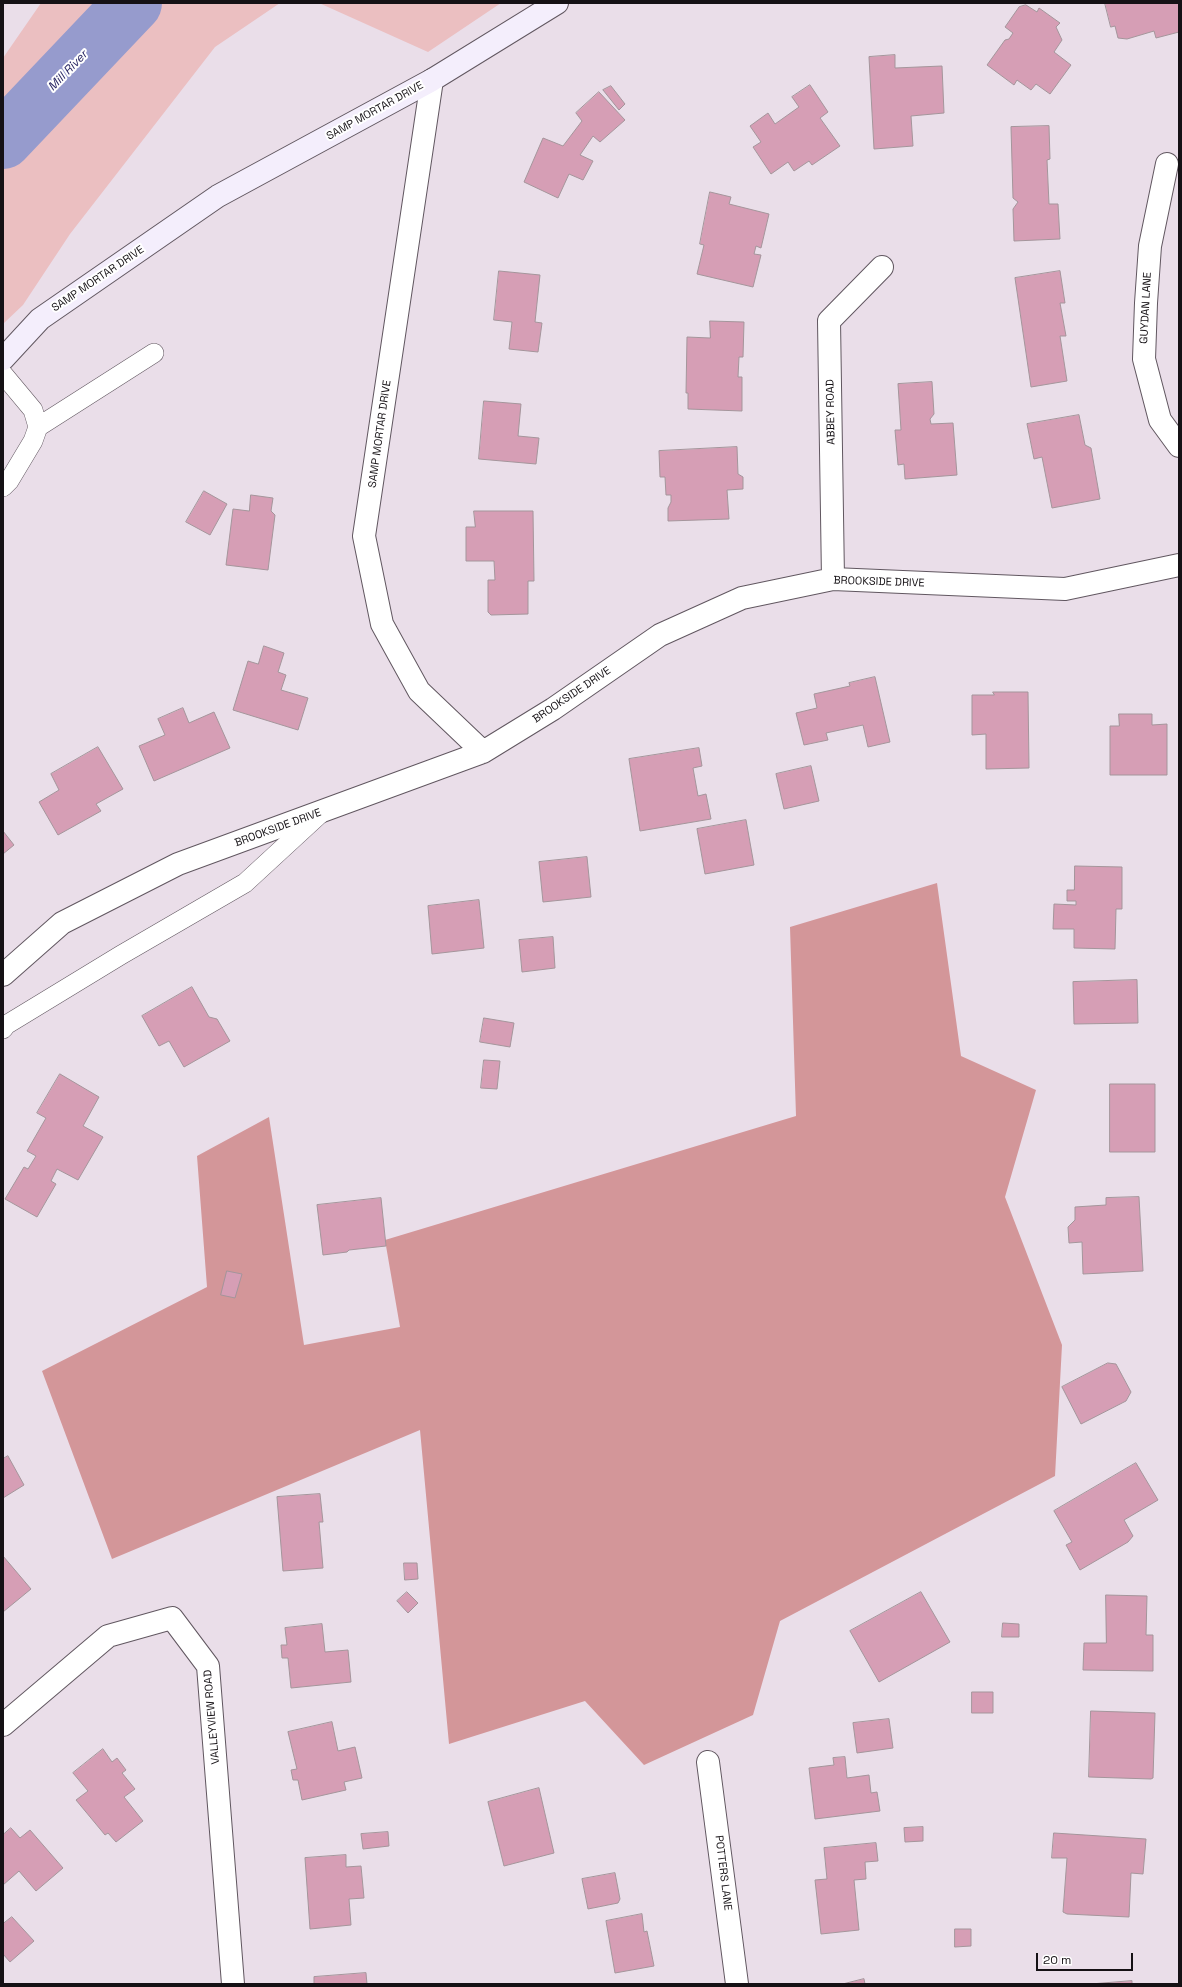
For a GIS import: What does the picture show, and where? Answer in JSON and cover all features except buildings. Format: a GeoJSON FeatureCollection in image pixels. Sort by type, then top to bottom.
{"type":"FeatureCollection","features":[{"type":"Feature","properties":{"kind":"main road","name":"SAMP MORTAR DRIVE"},"geometry":{"type":"LineString","coordinates":[[3,359],[40,318],[218,196],[432,80],[557,3]]}},
{"type":"Feature","properties":{"kind":"street","name":"SAMP MORTAR DRIVE"},"geometry":{"type":"LineString","coordinates":[[432,80],[364,536],[382,624],[419,691],[483,752]]}},
{"type":"Feature","properties":{"kind":"street","name":"GUYDAN LANE"},"geometry":{"type":"LineString","coordinates":[[1167,164],[1150,246],[1144,359],[1160,420],[1179,446]]}},
{"type":"Feature","properties":{"kind":"street","name":"ABBEY ROAD"},"geometry":{"type":"LineString","coordinates":[[833,579],[829,321],[882,267]]}},
{"type":"Feature","properties":{"kind":"street","name":"BROOKSIDE DRIVE"},"geometry":{"type":"LineString","coordinates":[[3,975],[62,923],[178,864],[483,752],[553,709],[660,635],[742,598],[833,579],[1065,589],[1179,565]]}},
{"type":"Feature","properties":{"kind":"street","name":"VALLEYVIEW ROAD"},"geometry":{"type":"LineString","coordinates":[[3,1725],[108,1636],[172,1618],[208,1666],[233,1984]]}},
{"type":"Feature","properties":{"kind":"street","name":"POTTERS LANE"},"geometry":{"type":"LineString","coordinates":[[708,1762],[737,1984]]}},
{"type":"Feature","properties":{"kind":"lane"},"geometry":{"type":"LineString","coordinates":[[3,487],[9,481],[33,440],[38,427],[154,354]]}},
{"type":"Feature","properties":{"kind":"lane"},"geometry":{"type":"LineString","coordinates":[[3,374],[33,410],[38,427]]}},
{"type":"Feature","properties":{"kind":"lane"},"geometry":{"type":"LineString","coordinates":[[3,1029],[6,1025],[121,955],[245,883],[323,811]]}},
{"type":"Feature","properties":{"kind":"shaded area"},"geometry":{"type":"Polygon","coordinates":[[[41,3],[280,3],[215,47],[70,234],[23,305],[3,324],[3,58],[41,3]]]}},
{"type":"Feature","properties":{"kind":"shaded area"},"geometry":{"type":"Polygon","coordinates":[[[319,3],[501,3],[428,52],[319,3]]]}},
{"type":"Feature","properties":{"kind":"shaded area"},"geometry":{"type":"Polygon","coordinates":[[[937,883],[961,1056],[1036,1090],[1005,1197],[1062,1345],[1055,1476],[780,1621],[753,1715],[644,1765],[585,1701],[449,1744],[420,1430],[112,1559],[42,1371],[207,1287],[197,1156],[269,1117],[304,1345],[400,1327],[385,1240],[796,1116],[790,927],[937,883]]]}},
{"type":"Feature","properties":{"kind":"waterway","name":"Mill River"},"geometry":{"type":"LineString","coordinates":[[3,140],[133,3]]}}]}
